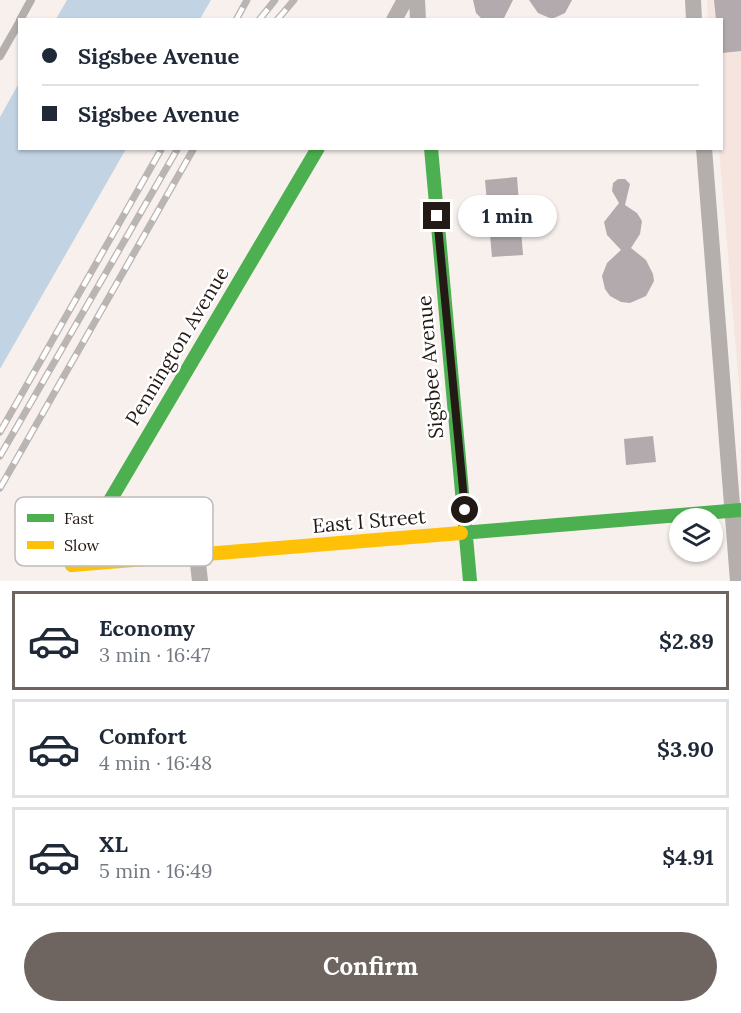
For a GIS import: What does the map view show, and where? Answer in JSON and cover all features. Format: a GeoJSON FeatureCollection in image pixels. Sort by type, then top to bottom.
{"type":"FeatureCollection","features":[{"type":"Feature","properties":{"kind":"street"},"geometry":{"type":"LineString","coordinates":[[395,18],[405,0]]}},
{"type":"Feature","properties":{"kind":"street"},"geometry":{"type":"LineString","coordinates":[[417,0],[418,18]]}},
{"type":"Feature","properties":{"kind":"street"},"geometry":{"type":"LineString","coordinates":[[693,0],[694,18]]}},
{"type":"Feature","properties":{"kind":"street","name":"Pennington Avenue"},"geometry":{"type":"LineString","coordinates":[[112,497],[317,150]]}},
{"type":"Feature","properties":{"kind":"street","name":"Sigsbee Avenue"},"geometry":{"type":"LineString","coordinates":[[431,150],[470,581]]}},
{"type":"Feature","properties":{"kind":"street"},"geometry":{"type":"LineString","coordinates":[[705,150],[737,511],[738,581]]}},
{"type":"Feature","properties":{"kind":"street","name":"East I Street"},"geometry":{"type":"LineString","coordinates":[[213,554],[737,511]]}},
{"type":"Feature","properties":{"kind":"street"},"geometry":{"type":"LineString","coordinates":[[198,566],[200,581]]}},
{"type":"Feature","properties":{"kind":"lane"},"geometry":{"type":"LineString","coordinates":[[21,18],[31,0]]}},
{"type":"Feature","properties":{"kind":"lane"},"geometry":{"type":"LineString","coordinates":[[0,56],[18,24]]}},
{"type":"Feature","properties":{"kind":"shaded area"},"geometry":{"type":"Polygon","coordinates":[[[707,0],[741,0],[741,409],[719,150],[723,150],[723,18],[708,18],[707,0]]]}},
{"type":"Feature","properties":{"kind":"water"},"geometry":{"type":"Polygon","coordinates":[[[67,0],[211,0],[201,18],[57,18],[67,0]]]}},
{"type":"Feature","properties":{"kind":"water"},"geometry":{"type":"Polygon","coordinates":[[[18,85],[18,150],[125,150],[0,369],[0,117],[18,85]]]}},
{"type":"Feature","properties":{"kind":"building"},"geometry":{"type":"Polygon","coordinates":[[[473,0],[513,0],[504,18],[481,18],[476,13],[473,0]]]}},
{"type":"Feature","properties":{"kind":"building"},"geometry":{"type":"Polygon","coordinates":[[[529,0],[572,0],[565,13],[554,18],[538,13],[529,0]]]}},
{"type":"Feature","properties":{"kind":"building"},"geometry":{"type":"Polygon","coordinates":[[[714,0],[741,0],[741,51],[723,53],[723,18],[716,18],[714,0]]]}},
{"type":"Feature","properties":{"kind":"building"},"geometry":{"type":"Polygon","coordinates":[[[517,177],[523,255],[492,257],[485,180],[517,177]]]}},
{"type":"Feature","properties":{"kind":"building"},"geometry":{"type":"Polygon","coordinates":[[[618,179],[625,179],[630,184],[625,205],[637,213],[642,221],[640,234],[631,248],[646,260],[654,281],[646,296],[630,303],[621,302],[610,296],[605,289],[602,276],[607,263],[621,250],[607,235],[604,222],[619,203],[612,191],[613,183],[618,179]]]}},
{"type":"Feature","properties":{"kind":"building"},"geometry":{"type":"Polygon","coordinates":[[[653,436],[656,462],[626,465],[624,439],[653,436]]]}},
{"type":"Feature","properties":{"kind":"railway"},"geometry":{"type":"LineString","coordinates":[[237,18],[247,0]]}},
{"type":"Feature","properties":{"kind":"railway"},"geometry":{"type":"LineString","coordinates":[[261,18],[275,0]]}},
{"type":"Feature","properties":{"kind":"railway"},"geometry":{"type":"LineString","coordinates":[[279,18],[294,0]]}},
{"type":"Feature","properties":{"kind":"railway"},"geometry":{"type":"LineString","coordinates":[[0,432],[161,150]]}},
{"type":"Feature","properties":{"kind":"railway"},"geometry":{"type":"LineString","coordinates":[[0,456],[177,150]]}},
{"type":"Feature","properties":{"kind":"railway"},"geometry":{"type":"LineString","coordinates":[[0,488],[193,150]]}},
{"type":"Feature","properties":{"kind":"traffic: fast"},"geometry":{"type":"LineString","coordinates":[[112,497],[317,150]]}},
{"type":"Feature","properties":{"kind":"traffic: fast"},"geometry":{"type":"LineString","coordinates":[[431,150],[470,581]]}},
{"type":"Feature","properties":{"kind":"traffic: fast"},"geometry":{"type":"LineString","coordinates":[[461,533],[741,510]]}},
{"type":"Feature","properties":{"kind":"traffic: slow"},"geometry":{"type":"LineString","coordinates":[[213,553],[461,533]]}},
{"type":"Feature","properties":{"kind":"route"},"geometry":{"type":"LineString","coordinates":[[437,216],[465,510]]}}]}
